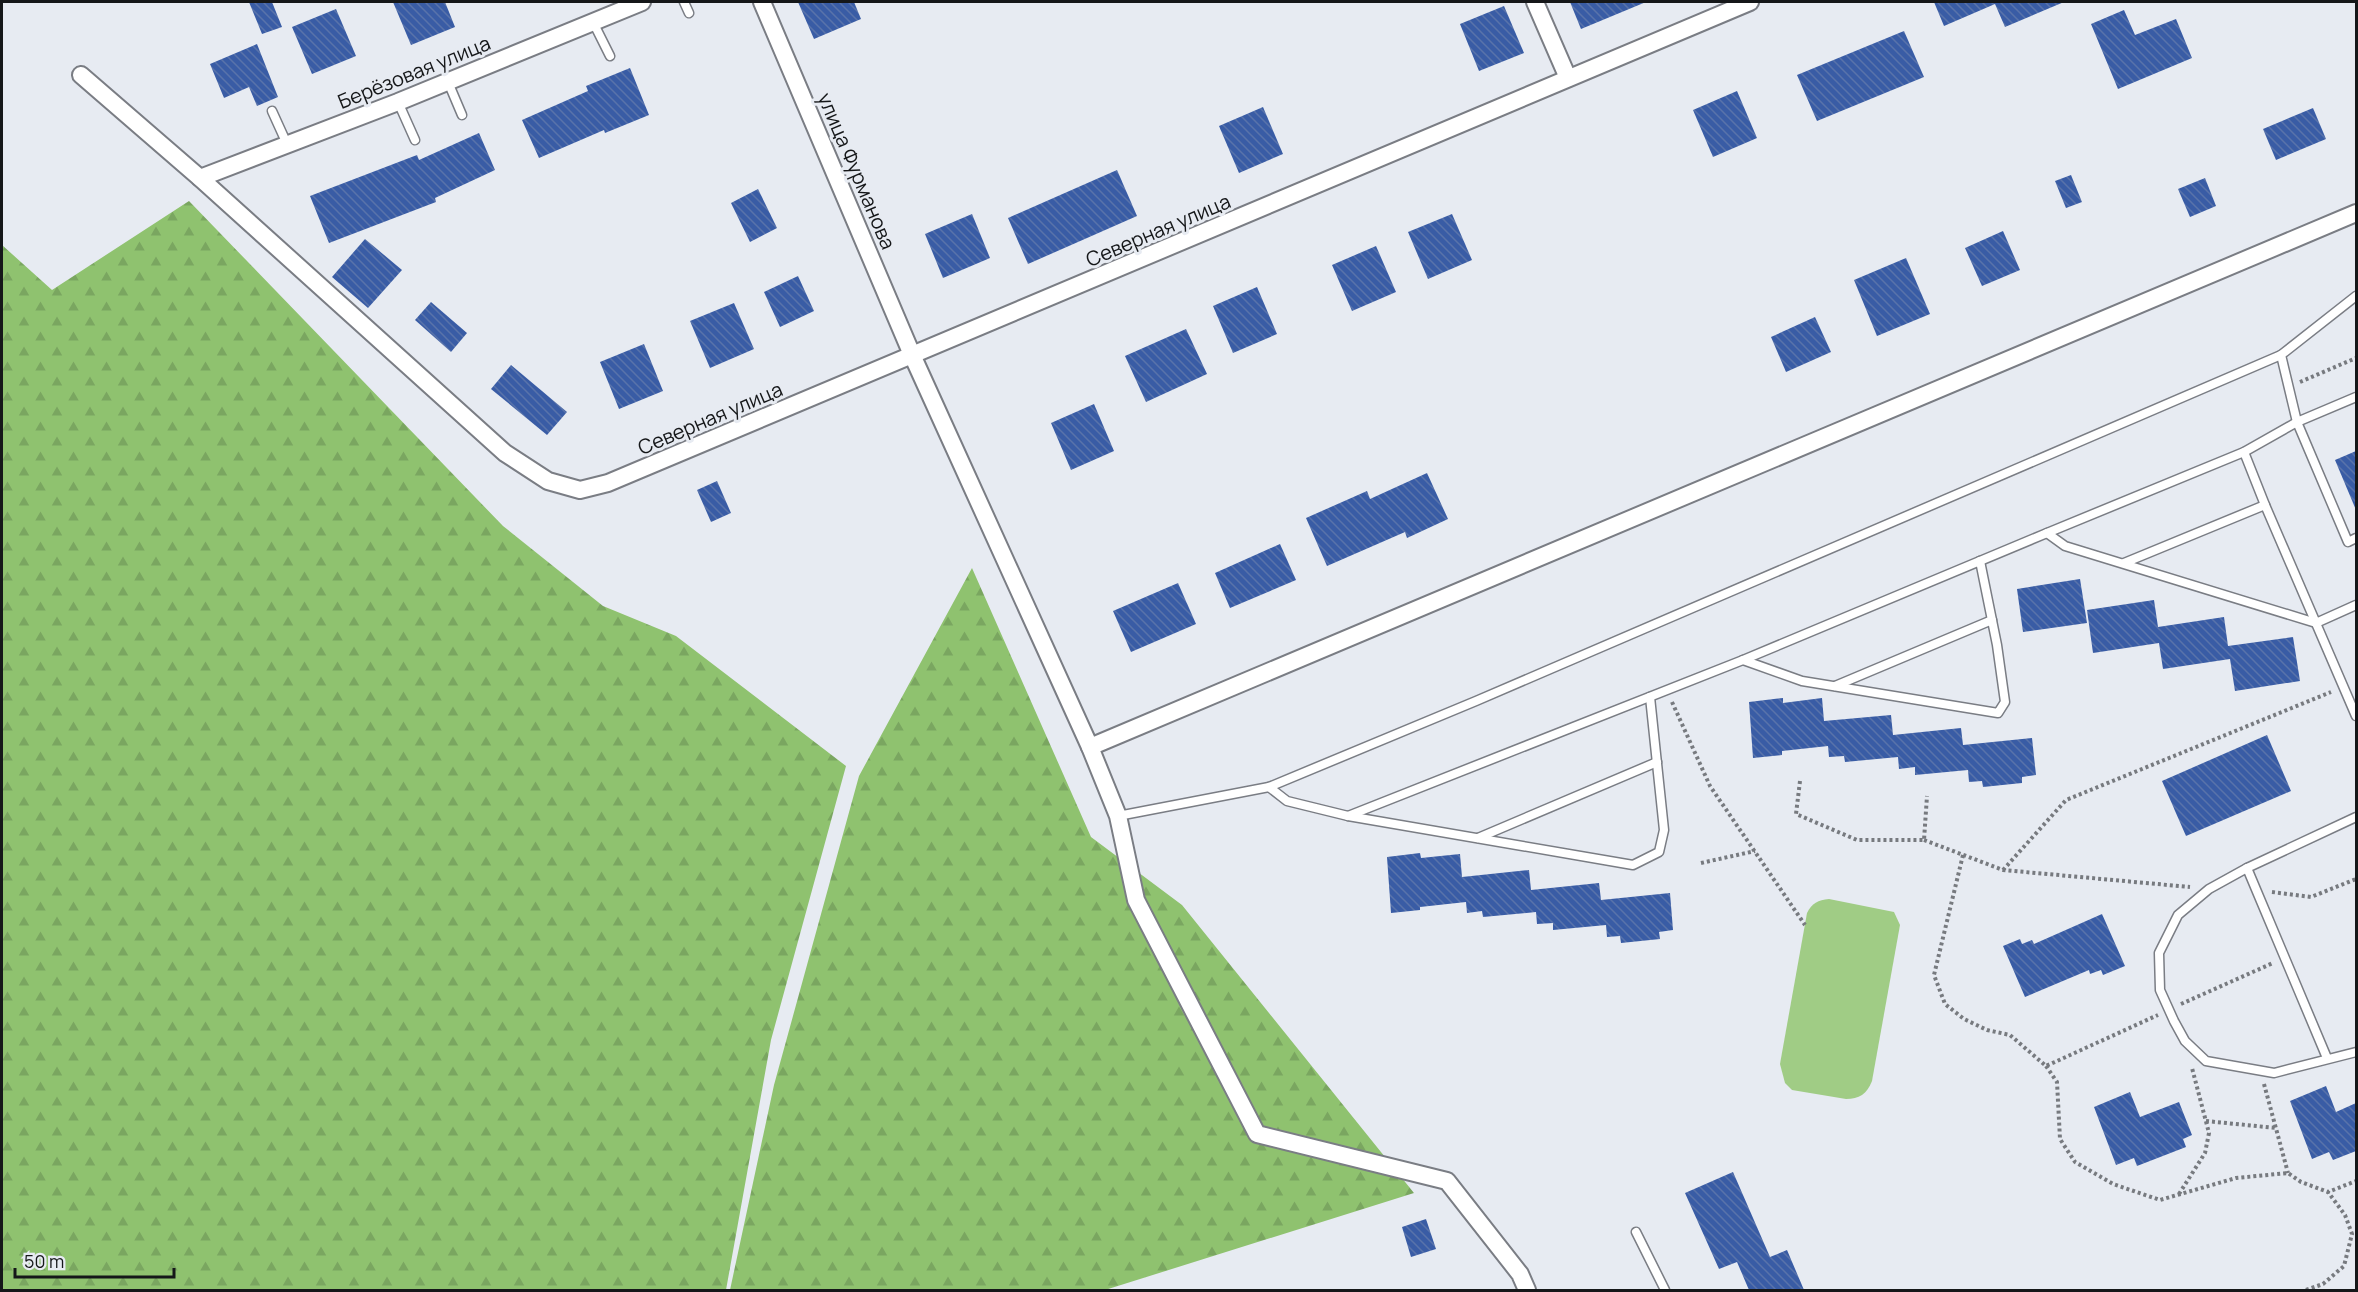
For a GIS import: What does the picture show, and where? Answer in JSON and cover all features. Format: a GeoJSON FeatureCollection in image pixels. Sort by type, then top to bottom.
{"type":"FeatureCollection","features":[{"type":"Feature","properties":{"kind":"street","name":"Берёзовая улица"},"geometry":{"type":"LineString","coordinates":[[200,178],[398,102],[642,2]]}},
{"type":"Feature","properties":{"kind":"street","name":"улица Фурманова"},"geometry":{"type":"LineString","coordinates":[[762,2],[913,357],[1090,747],[1118,816],[1136,900],[1257,1134],[1447,1181],[1520,1274],[1527,1290]]}},
{"type":"Feature","properties":{"kind":"street"},"geometry":{"type":"LineString","coordinates":[[1535,2],[1568,78]]}},
{"type":"Feature","properties":{"kind":"street","name":"Северная улица"},"geometry":{"type":"LineString","coordinates":[[200,178],[505,453],[548,481],[580,490],[619,479],[913,357],[1750,2]]}},
{"type":"Feature","properties":{"kind":"street"},"geometry":{"type":"LineString","coordinates":[[81,75],[200,178]]}},
{"type":"Feature","properties":{"kind":"street"},"geometry":{"type":"LineString","coordinates":[[1090,747],[2356,213]]}},
{"type":"Feature","properties":{"kind":"lane"},"geometry":{"type":"LineString","coordinates":[[684,2],[689,13]]}},
{"type":"Feature","properties":{"kind":"lane"},"geometry":{"type":"LineString","coordinates":[[593,22],[610,56]]}},
{"type":"Feature","properties":{"kind":"lane"},"geometry":{"type":"LineString","coordinates":[[447,81],[462,115]]}},
{"type":"Feature","properties":{"kind":"lane"},"geometry":{"type":"LineString","coordinates":[[398,102],[415,140]]}},
{"type":"Feature","properties":{"kind":"lane"},"geometry":{"type":"LineString","coordinates":[[272,111],[287,144]]}},
{"type":"Feature","properties":{"kind":"lane"},"geometry":{"type":"LineString","coordinates":[[1118,816],[1269,787],[1465,706],[2281,355],[2356,296]]}},
{"type":"Feature","properties":{"kind":"lane"},"geometry":{"type":"LineString","coordinates":[[2281,355],[2296,422],[2348,542],[2356,538]]}},
{"type":"Feature","properties":{"kind":"lane"},"geometry":{"type":"LineString","coordinates":[[1348,816],[1743,660],[2244,452],[2296,422],[2356,397]]}},
{"type":"Feature","properties":{"kind":"lane"},"geometry":{"type":"LineString","coordinates":[[2244,452],[2356,716]]}},
{"type":"Feature","properties":{"kind":"lane"},"geometry":{"type":"LineString","coordinates":[[2124,563],[2265,505]]}},
{"type":"Feature","properties":{"kind":"lane"},"geometry":{"type":"LineString","coordinates":[[2046,533],[2066,546],[2316,623],[2356,605]]}},
{"type":"Feature","properties":{"kind":"lane"},"geometry":{"type":"LineString","coordinates":[[1743,660],[1802,681],[1998,713],[2005,702],[1980,561]]}},
{"type":"Feature","properties":{"kind":"lane"},"geometry":{"type":"LineString","coordinates":[[1835,686],[1992,620]]}},
{"type":"Feature","properties":{"kind":"lane"},"geometry":{"type":"LineString","coordinates":[[1269,787],[1287,801],[1348,816],[1633,865],[1659,852],[1664,831],[1650,697]]}},
{"type":"Feature","properties":{"kind":"lane"},"geometry":{"type":"LineString","coordinates":[[1478,838],[1657,762]]}},
{"type":"Feature","properties":{"kind":"lane"},"geometry":{"type":"LineString","coordinates":[[2356,817],[2247,868],[2209,889],[2178,915],[2159,953],[2160,990],[2185,1041],[2206,1060],[2274,1073],[2356,1052]]}},
{"type":"Feature","properties":{"kind":"lane"},"geometry":{"type":"LineString","coordinates":[[2247,868],[2327,1058]]}},
{"type":"Feature","properties":{"kind":"lane"},"geometry":{"type":"LineString","coordinates":[[1636,1232],[1665,1290]]}},
{"type":"Feature","properties":{"kind":"path"},"geometry":{"type":"LineString","coordinates":[[2288,387],[2356,358]]}},
{"type":"Feature","properties":{"kind":"path"},"geometry":{"type":"LineString","coordinates":[[2003,870],[2066,800],[2344,687]]}},
{"type":"Feature","properties":{"kind":"path"},"geometry":{"type":"LineString","coordinates":[[1667,690],[1710,786],[1805,925]]}},
{"type":"Feature","properties":{"kind":"path"},"geometry":{"type":"LineString","coordinates":[[1800,781],[1796,814],[1857,840],[1923,840],[2003,870],[2209,889]]}},
{"type":"Feature","properties":{"kind":"path"},"geometry":{"type":"LineString","coordinates":[[1923,840],[1927,796]]}},
{"type":"Feature","properties":{"kind":"path"},"geometry":{"type":"LineString","coordinates":[[1701,863],[1755,851]]}},
{"type":"Feature","properties":{"kind":"path"},"geometry":{"type":"LineString","coordinates":[[1963,855],[1934,975],[1945,1004],[1964,1019],[1987,1030],[2010,1035],[2046,1066],[2057,1082],[2060,1139],[2075,1162],[2113,1184],[2160,1200],[2236,1178],[2288,1173],[2301,1182],[2328,1192],[2345,1215],[2352,1234],[2344,1266],[2323,1284],[2306,1290]]}},
{"type":"Feature","properties":{"kind":"path"},"geometry":{"type":"LineString","coordinates":[[2257,890],[2311,897],[2356,879]]}},
{"type":"Feature","properties":{"kind":"path"},"geometry":{"type":"LineString","coordinates":[[2046,1066],[2285,958]]}},
{"type":"Feature","properties":{"kind":"path"},"geometry":{"type":"LineString","coordinates":[[2179,1195],[2205,1154],[2209,1134],[2185,1041]]}},
{"type":"Feature","properties":{"kind":"path"},"geometry":{"type":"LineString","coordinates":[[2260,1070],[2288,1173]]}},
{"type":"Feature","properties":{"kind":"path"},"geometry":{"type":"LineString","coordinates":[[2206,1121],[2276,1128]]}},
{"type":"Feature","properties":{"kind":"path"},"geometry":{"type":"LineString","coordinates":[[2328,1192],[2356,1180]]}},
{"type":"Feature","properties":{"kind":"green space"},"geometry":{"type":"Polygon","coordinates":[[[189,201],[503,526],[603,606],[676,636],[846,766],[771,1040],[726,1290],[2,1290],[2,245],[52,290],[189,201]]]}},
{"type":"Feature","properties":{"kind":"green space"},"geometry":{"type":"Polygon","coordinates":[[[972,568],[1091,837],[1182,905],[1414,1193],[1105,1290],[730,1290],[774,1085],[859,776],[972,568]]]}},
{"type":"Feature","properties":{"kind":"green space"},"geometry":{"type":"Polygon","coordinates":[[[1829,899],[1894,912],[1900,925],[1872,1081],[1865,1092],[1851,1099],[1792,1090],[1785,1083],[1780,1064],[1807,913],[1816,903],[1829,899]]]}},
{"type":"Feature","properties":{"kind":"building"},"geometry":{"type":"Polygon","coordinates":[[[249,2],[272,2],[282,27],[262,34],[249,2]]]}},
{"type":"Feature","properties":{"kind":"building"},"geometry":{"type":"Polygon","coordinates":[[[393,2],[445,2],[455,27],[411,45],[393,2]]]}},
{"type":"Feature","properties":{"kind":"building"},"geometry":{"type":"Polygon","coordinates":[[[798,2],[854,2],[861,19],[814,39],[798,2]]]}},
{"type":"Feature","properties":{"kind":"building"},"geometry":{"type":"Polygon","coordinates":[[[1570,2],[1646,2],[1581,29],[1570,2]]]}},
{"type":"Feature","properties":{"kind":"building"},"geometry":{"type":"Polygon","coordinates":[[[1934,2],[2064,2],[2005,27],[1995,4],[1944,26],[1934,2]]]}},
{"type":"Feature","properties":{"kind":"building"},"geometry":{"type":"Polygon","coordinates":[[[1504,6],[1524,53],[1479,71],[1460,24],[1504,6]]]}},
{"type":"Feature","properties":{"kind":"building"},"geometry":{"type":"Polygon","coordinates":[[[336,9],[356,56],[312,74],[292,27],[336,9]]]}},
{"type":"Feature","properties":{"kind":"building"},"geometry":{"type":"Polygon","coordinates":[[[2124,10],[2135,35],[2176,19],[2192,58],[2118,89],[2091,24],[2124,10]]]}},
{"type":"Feature","properties":{"kind":"building"},"geometry":{"type":"Polygon","coordinates":[[[1904,31],[1924,77],[1817,121],[1797,75],[1904,31]]]}},
{"type":"Feature","properties":{"kind":"building"},"geometry":{"type":"Polygon","coordinates":[[[257,44],[278,97],[257,106],[249,87],[224,98],[210,64],[257,44]]]}},
{"type":"Feature","properties":{"kind":"building"},"geometry":{"type":"Polygon","coordinates":[[[630,68],[649,115],[605,133],[604,130],[539,158],[522,120],[588,91],[586,86],[630,68]]]}},
{"type":"Feature","properties":{"kind":"building"},"geometry":{"type":"Polygon","coordinates":[[[1737,91],[1757,138],[1713,157],[1693,110],[1737,91]]]}},
{"type":"Feature","properties":{"kind":"building"},"geometry":{"type":"Polygon","coordinates":[[[1263,107],[1283,154],[1239,173],[1219,126],[1263,107]]]}},
{"type":"Feature","properties":{"kind":"building"},"geometry":{"type":"Polygon","coordinates":[[[2313,108],[2326,139],[2276,160],[2263,129],[2313,108]]]}},
{"type":"Feature","properties":{"kind":"building"},"geometry":{"type":"Polygon","coordinates":[[[479,133],[495,170],[435,198],[436,202],[329,243],[310,196],[417,155],[419,160],[479,133]]]}},
{"type":"Feature","properties":{"kind":"building"},"geometry":{"type":"Polygon","coordinates":[[[1117,170],[1137,216],[1028,264],[1008,218],[1117,170]]]}},
{"type":"Feature","properties":{"kind":"building"},"geometry":{"type":"Polygon","coordinates":[[[2071,175],[2082,202],[2066,208],[2055,181],[2071,175]]]}},
{"type":"Feature","properties":{"kind":"building"},"geometry":{"type":"Polygon","coordinates":[[[2205,178],[2216,206],[2190,217],[2178,189],[2205,178]]]}},
{"type":"Feature","properties":{"kind":"building"},"geometry":{"type":"Polygon","coordinates":[[[758,189],[777,228],[750,242],[731,203],[758,189]]]}},
{"type":"Feature","properties":{"kind":"building"},"geometry":{"type":"Polygon","coordinates":[[[972,214],[990,258],[943,278],[925,234],[972,214]]]}},
{"type":"Feature","properties":{"kind":"building"},"geometry":{"type":"Polygon","coordinates":[[[1452,214],[1472,260],[1428,279],[1408,232],[1452,214]]]}},
{"type":"Feature","properties":{"kind":"building"},"geometry":{"type":"Polygon","coordinates":[[[2003,231],[2020,270],[1982,286],[1965,248],[2003,231]]]}},
{"type":"Feature","properties":{"kind":"building"},"geometry":{"type":"Polygon","coordinates":[[[365,239],[402,270],[368,308],[332,277],[365,239]]]}},
{"type":"Feature","properties":{"kind":"building"},"geometry":{"type":"Polygon","coordinates":[[[1376,246],[1396,292],[1352,311],[1332,265],[1376,246]]]}},
{"type":"Feature","properties":{"kind":"building"},"geometry":{"type":"Polygon","coordinates":[[[1906,258],[1930,314],[1877,336],[1854,280],[1906,258]]]}},
{"type":"Feature","properties":{"kind":"building"},"geometry":{"type":"Polygon","coordinates":[[[798,276],[814,311],[780,327],[764,292],[798,276]]]}},
{"type":"Feature","properties":{"kind":"building"},"geometry":{"type":"Polygon","coordinates":[[[1257,287],[1277,334],[1233,353],[1213,306],[1257,287]]]}},
{"type":"Feature","properties":{"kind":"building"},"geometry":{"type":"Polygon","coordinates":[[[431,302],[467,333],[451,352],[415,320],[431,302]]]}},
{"type":"Feature","properties":{"kind":"building"},"geometry":{"type":"Polygon","coordinates":[[[734,303],[754,349],[710,368],[690,321],[734,303]]]}},
{"type":"Feature","properties":{"kind":"building"},"geometry":{"type":"Polygon","coordinates":[[[1815,317],[1831,352],[1786,372],[1771,337],[1815,317]]]}},
{"type":"Feature","properties":{"kind":"building"},"geometry":{"type":"Polygon","coordinates":[[[1186,329],[1207,374],[1146,402],[1125,356],[1186,329]]]}},
{"type":"Feature","properties":{"kind":"building"},"geometry":{"type":"Polygon","coordinates":[[[644,344],[663,391],[619,409],[600,362],[644,344]]]}},
{"type":"Feature","properties":{"kind":"building"},"geometry":{"type":"Polygon","coordinates":[[[511,365],[567,412],[547,435],[491,389],[511,365]]]}},
{"type":"Feature","properties":{"kind":"building"},"geometry":{"type":"Polygon","coordinates":[[[1094,404],[1114,451],[1071,470],[1051,423],[1094,404]]]}},
{"type":"Feature","properties":{"kind":"building"},"geometry":{"type":"Polygon","coordinates":[[[2356,451],[2356,510],[2335,460],[2356,451]]]}},
{"type":"Feature","properties":{"kind":"building"},"geometry":{"type":"Polygon","coordinates":[[[1427,473],[1448,519],[1407,538],[1405,532],[1327,566],[1306,518],[1367,491],[1370,499],[1427,473]]]}},
{"type":"Feature","properties":{"kind":"building"},"geometry":{"type":"Polygon","coordinates":[[[717,481],[731,513],[711,522],[697,490],[717,481]]]}},
{"type":"Feature","properties":{"kind":"building"},"geometry":{"type":"Polygon","coordinates":[[[1280,544],[1296,580],[1230,608],[1215,573],[1280,544]]]}},
{"type":"Feature","properties":{"kind":"building"},"geometry":{"type":"Polygon","coordinates":[[[2080,579],[2087,623],[2023,632],[2017,589],[2080,579]]]}},
{"type":"Feature","properties":{"kind":"building"},"geometry":{"type":"Polygon","coordinates":[[[1178,583],[1196,624],[1131,652],[1113,611],[1178,583]]]}},
{"type":"Feature","properties":{"kind":"building"},"geometry":{"type":"Polygon","coordinates":[[[2154,600],[2158,627],[2224,617],[2228,646],[2293,637],[2300,681],[2235,691],[2230,659],[2163,669],[2159,643],[2093,653],[2087,610],[2154,600]]]}},
{"type":"Feature","properties":{"kind":"building"},"geometry":{"type":"Polygon","coordinates":[[[1783,698],[1783,703],[1822,698],[1824,721],[1891,715],[1893,735],[1961,728],[1963,745],[2032,738],[2036,775],[2022,777],[2022,783],[1983,787],[1982,781],[1969,782],[1968,770],[1915,775],[1915,767],[1899,769],[1898,757],[1845,762],[1844,756],[1829,757],[1828,746],[1782,751],[1782,755],[1753,758],[1749,702],[1783,698]]]}},
{"type":"Feature","properties":{"kind":"building"},"geometry":{"type":"Polygon","coordinates":[[[2267,735],[2291,791],[2186,836],[2162,781],[2267,735]]]}},
{"type":"Feature","properties":{"kind":"building"},"geometry":{"type":"Polygon","coordinates":[[[1420,853],[1421,858],[1460,854],[1462,877],[1529,870],[1531,890],[1599,883],[1601,900],[1670,893],[1673,930],[1659,932],[1660,939],[1621,943],[1620,936],[1607,937],[1606,925],[1553,930],[1553,923],[1537,924],[1536,912],[1483,917],[1482,911],[1467,913],[1466,902],[1391,913],[1387,857],[1420,853]]]}},
{"type":"Feature","properties":{"kind":"building"},"geometry":{"type":"Polygon","coordinates":[[[2102,914],[2125,966],[2103,975],[2101,970],[2090,974],[2089,970],[2025,997],[2003,946],[2020,939],[2022,944],[2032,940],[2034,944],[2102,914]]]}},
{"type":"Feature","properties":{"kind":"building"},"geometry":{"type":"Polygon","coordinates":[[[2326,1086],[2336,1112],[2356,1103],[2356,1151],[2333,1160],[2329,1152],[2312,1159],[2290,1101],[2326,1086]]]}},
{"type":"Feature","properties":{"kind":"building"},"geometry":{"type":"Polygon","coordinates":[[[2130,1092],[2140,1117],[2179,1102],[2192,1135],[2183,1139],[2186,1147],[2137,1166],[2134,1158],[2116,1165],[2094,1107],[2130,1092]]]}},
{"type":"Feature","properties":{"kind":"building"},"geometry":{"type":"Polygon","coordinates":[[[1733,1172],[1770,1257],[1787,1250],[1804,1290],[1749,1290],[1737,1262],[1719,1269],[1685,1193],[1733,1172]]]}},
{"type":"Feature","properties":{"kind":"building"},"geometry":{"type":"Polygon","coordinates":[[[1426,1219],[1436,1249],[1411,1257],[1402,1227],[1426,1219]]]}}]}
